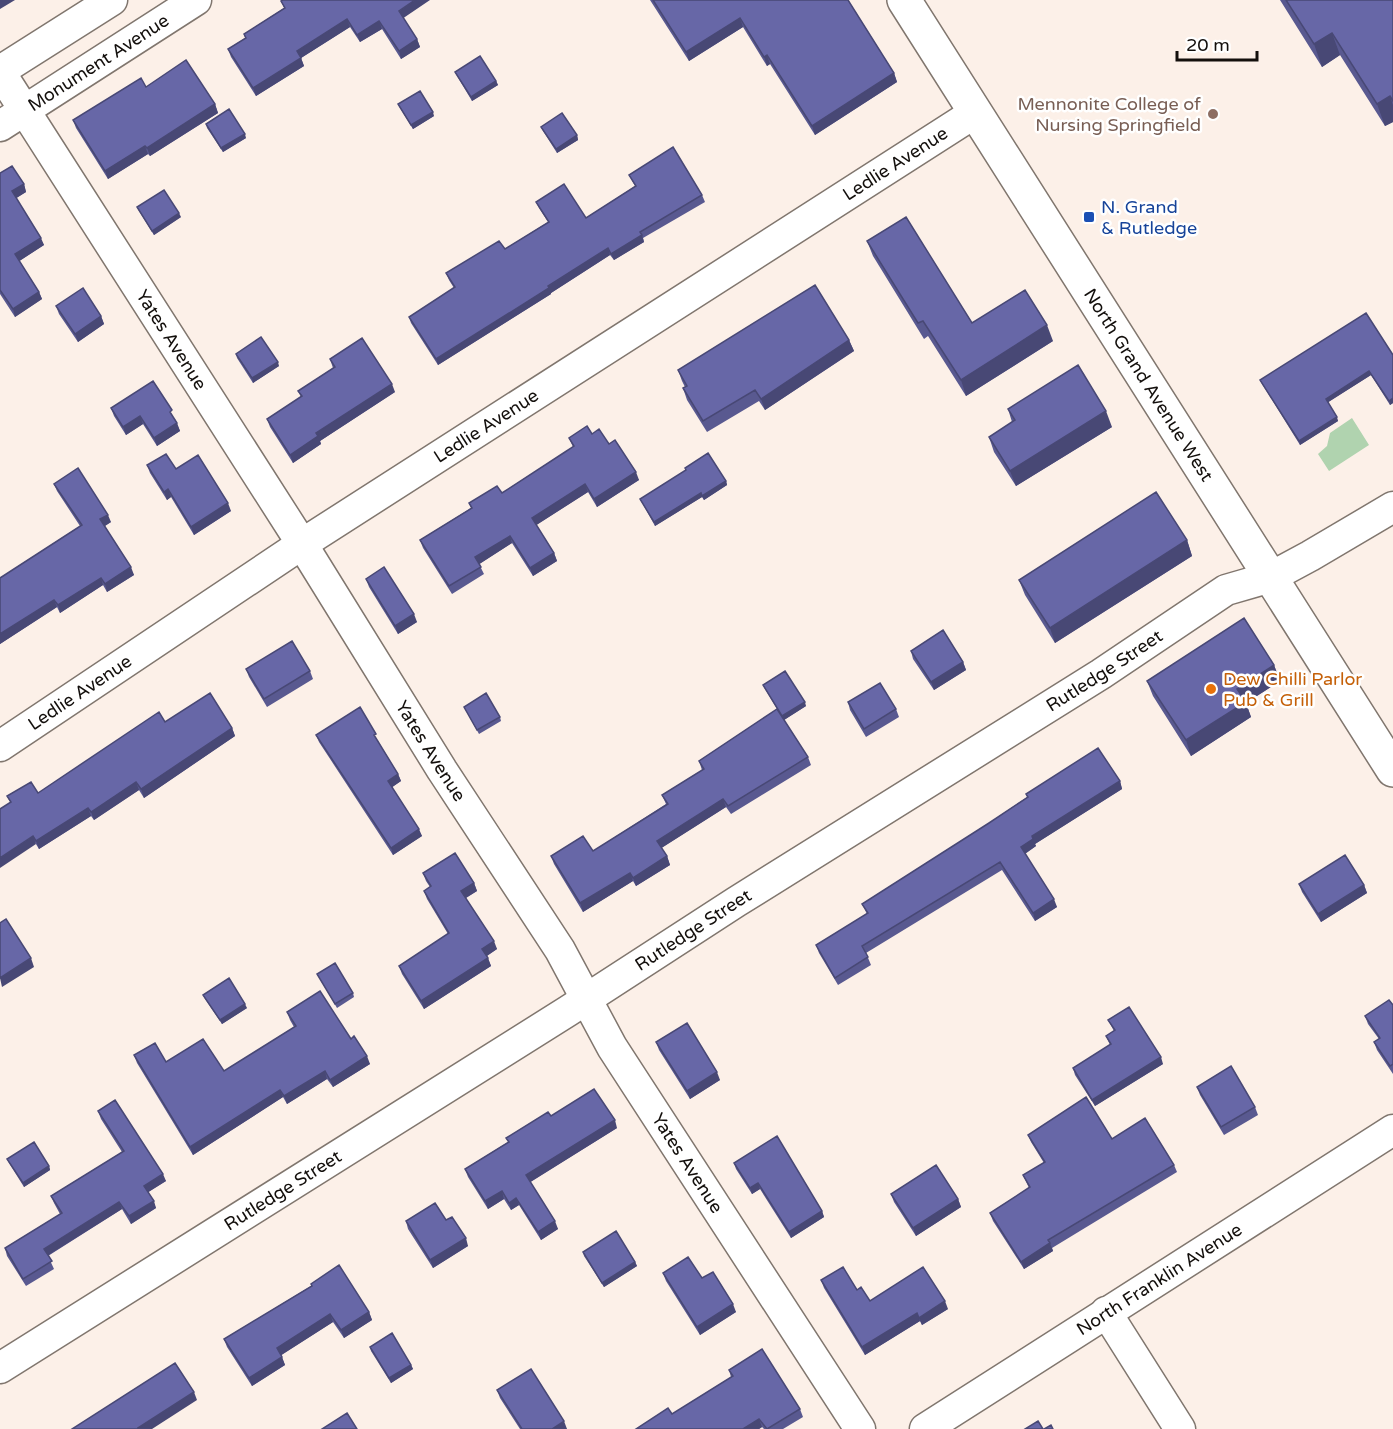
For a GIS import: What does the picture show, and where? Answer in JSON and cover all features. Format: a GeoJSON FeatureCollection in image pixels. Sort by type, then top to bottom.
{"type":"FeatureCollection","features":[{"type":"Feature","properties":{"kind":"main road","name":"North Grand Avenue West"},"geometry":{"type":"LineString","coordinates":[[904,0],[1393,770]]}},
{"type":"Feature","properties":{"kind":"street"},"geometry":{"type":"LineString","coordinates":[[0,72],[112,0]]}},
{"type":"Feature","properties":{"kind":"street","name":"Monument Avenue"},"geometry":{"type":"LineString","coordinates":[[12,118],[196,0]]}},
{"type":"Feature","properties":{"kind":"street","name":"Yates Avenue"},"geometry":{"type":"LineString","coordinates":[[0,72],[12,118],[302,544],[436,760],[560,950],[612,1047],[860,1429]]}},
{"type":"Feature","properties":{"kind":"street","name":"Ledlie Avenue"},"geometry":{"type":"LineString","coordinates":[[0,746],[302,544],[976,112]]}},
{"type":"Feature","properties":{"kind":"street","name":"Rutledge Street"},"geometry":{"type":"LineString","coordinates":[[0,1368],[1101,674],[1226,590],[1271,577],[1393,507]]}},
{"type":"Feature","properties":{"kind":"street","name":"North Franklin Avenue"},"geometry":{"type":"LineString","coordinates":[[925,1429],[1393,1130]]}},
{"type":"Feature","properties":{"kind":"street"},"geometry":{"type":"LineString","coordinates":[[1106,1312],[1180,1429]]}},
{"type":"Feature","properties":{"kind":"green space"},"geometry":{"type":"Polygon","coordinates":[[[1352,418],[1369,445],[1329,471],[1318,454],[1327,446],[1330,433],[1352,418]]]}},
{"type":"Feature","properties":{"kind":"building"},"geometry":{"type":"Polygon","coordinates":[[[415,0],[399,11],[417,39],[399,51],[379,21],[357,35],[347,19],[297,51],[301,58],[253,88],[228,49],[246,38],[244,34],[285,8],[281,1],[415,0]]]}},
{"type":"Feature","properties":{"kind":"building"},"geometry":{"type":"Polygon","coordinates":[[[653,0],[848,0],[894,73],[812,126],[767,55],[764,57],[740,18],[686,52],[653,0]]]}},
{"type":"Feature","properties":{"kind":"building"},"geometry":{"type":"Polygon","coordinates":[[[1286,0],[1393,0],[1393,101],[1390,96],[1377,104],[1332,33],[1314,44],[1286,0]]]}},
{"type":"Feature","properties":{"kind":"building"},"geometry":{"type":"Polygon","coordinates":[[[480,56],[496,81],[471,97],[455,72],[480,56]]]}},
{"type":"Feature","properties":{"kind":"building"},"geometry":{"type":"Polygon","coordinates":[[[186,60],[215,104],[147,148],[145,146],[105,171],[73,120],[141,78],[146,87],[186,60]]]}},
{"type":"Feature","properties":{"kind":"building"},"geometry":{"type":"Polygon","coordinates":[[[420,91],[433,112],[411,125],[398,104],[420,91]]]}},
{"type":"Feature","properties":{"kind":"building"},"geometry":{"type":"Polygon","coordinates":[[[229,109],[245,134],[221,148],[206,124],[229,109]]]}},
{"type":"Feature","properties":{"kind":"building"},"geometry":{"type":"Polygon","coordinates":[[[562,113],[577,135],[556,149],[541,127],[562,113]]]}},
{"type":"Feature","properties":{"kind":"building"},"geometry":{"type":"Polygon","coordinates":[[[673,147],[702,195],[640,232],[642,235],[611,254],[608,248],[436,359],[409,317],[455,287],[446,273],[499,241],[505,249],[549,222],[536,202],[564,184],[586,218],[636,186],[629,175],[673,147]]]}},
{"type":"Feature","properties":{"kind":"building"},"geometry":{"type":"Polygon","coordinates":[[[12,166],[24,184],[12,191],[41,238],[15,254],[39,292],[13,309],[0,290],[0,173],[12,166]]]}},
{"type":"Feature","properties":{"kind":"building"},"geometry":{"type":"Polygon","coordinates":[[[164,190],[179,213],[152,231],[137,207],[164,190]]]}},
{"type":"Feature","properties":{"kind":"building"},"geometry":{"type":"Polygon","coordinates":[[[906,217],[972,323],[1025,290],[1047,325],[961,380],[923,321],[918,323],[867,241],[906,217]]]}},
{"type":"Feature","properties":{"kind":"building"},"geometry":{"type":"Polygon","coordinates":[[[815,285],[849,340],[761,399],[755,390],[703,421],[683,388],[687,386],[678,370],[815,285]]]}},
{"type":"Feature","properties":{"kind":"building"},"geometry":{"type":"Polygon","coordinates":[[[83,288],[101,316],[75,334],[56,306],[83,288]]]}},
{"type":"Feature","properties":{"kind":"building"},"geometry":{"type":"Polygon","coordinates":[[[1366,313],[1393,355],[1393,398],[1389,401],[1369,371],[1326,399],[1337,417],[1299,441],[1260,380],[1366,313]]]}},
{"type":"Feature","properties":{"kind":"building"},"geometry":{"type":"Polygon","coordinates":[[[261,337],[278,362],[252,378],[236,354],[261,337]]]}},
{"type":"Feature","properties":{"kind":"building"},"geometry":{"type":"Polygon","coordinates":[[[362,338],[392,384],[316,433],[318,436],[290,455],[267,419],[302,396],[298,391],[335,367],[330,359],[362,338]]]}},
{"type":"Feature","properties":{"kind":"building"},"geometry":{"type":"Polygon","coordinates":[[[1078,365],[1106,411],[1010,471],[989,437],[1015,420],[1008,409],[1078,365]]]}},
{"type":"Feature","properties":{"kind":"building"},"geometry":{"type":"Polygon","coordinates":[[[153,381],[172,410],[170,412],[177,423],[154,438],[140,416],[123,427],[111,408],[153,381]]]}},
{"type":"Feature","properties":{"kind":"building"},"geometry":{"type":"Polygon","coordinates":[[[587,426],[592,434],[599,429],[609,444],[615,440],[636,472],[594,499],[585,484],[532,518],[554,553],[530,568],[510,536],[475,557],[481,567],[449,586],[420,540],[472,508],[469,503],[497,486],[502,493],[574,446],[569,438],[587,426]]]}},
{"type":"Feature","properties":{"kind":"building"},"geometry":{"type":"Polygon","coordinates":[[[708,453],[726,481],[702,496],[701,493],[654,522],[640,499],[708,453]]]}},
{"type":"Feature","properties":{"kind":"building"},"geometry":{"type":"Polygon","coordinates":[[[166,454],[176,469],[198,455],[228,503],[191,527],[168,489],[164,492],[147,465],[166,454]]]}},
{"type":"Feature","properties":{"kind":"building"},"geometry":{"type":"Polygon","coordinates":[[[78,468],[108,515],[100,519],[131,567],[105,584],[101,578],[58,605],[54,600],[0,634],[0,578],[82,525],[54,484],[78,468]]]}},
{"type":"Feature","properties":{"kind":"building"},"geometry":{"type":"Polygon","coordinates":[[[1156,492],[1187,540],[1050,628],[1019,580],[1156,492]]]}},
{"type":"Feature","properties":{"kind":"building"},"geometry":{"type":"Polygon","coordinates":[[[384,567],[414,614],[395,626],[366,579],[384,567]]]}},
{"type":"Feature","properties":{"kind":"building"},"geometry":{"type":"Polygon","coordinates":[[[1244,618],[1274,665],[1237,689],[1246,702],[1186,740],[1147,681],[1244,618]]]}},
{"type":"Feature","properties":{"kind":"building"},"geometry":{"type":"Polygon","coordinates":[[[943,630],[963,662],[931,682],[911,651],[943,630]]]}},
{"type":"Feature","properties":{"kind":"building"},"geometry":{"type":"Polygon","coordinates":[[[292,641],[310,671],[264,699],[246,669],[292,641]]]}},
{"type":"Feature","properties":{"kind":"building"},"geometry":{"type":"Polygon","coordinates":[[[785,671],[805,702],[782,716],[763,685],[785,671]]]}},
{"type":"Feature","properties":{"kind":"building"},"geometry":{"type":"Polygon","coordinates":[[[880,683],[896,709],[864,729],[848,702],[880,683]]]}},
{"type":"Feature","properties":{"kind":"building"},"geometry":{"type":"Polygon","coordinates":[[[210,693],[232,728],[141,789],[136,782],[91,812],[88,808],[36,841],[33,836],[0,858],[0,809],[11,802],[7,796],[31,782],[38,793],[159,712],[165,722],[210,693]]]}},
{"type":"Feature","properties":{"kind":"building"},"geometry":{"type":"Polygon","coordinates":[[[486,693],[500,717],[477,730],[464,707],[486,693]]]}},
{"type":"Feature","properties":{"kind":"building"},"geometry":{"type":"Polygon","coordinates":[[[360,707],[398,774],[388,781],[419,829],[391,848],[316,735],[360,707]]]}},
{"type":"Feature","properties":{"kind":"building"},"geometry":{"type":"Polygon","coordinates":[[[777,709],[808,757],[728,806],[723,799],[657,841],[667,856],[633,878],[630,873],[580,903],[551,856],[583,836],[593,851],[668,804],[662,795],[704,769],[699,761],[777,709]]]}},
{"type":"Feature","properties":{"kind":"building"},"geometry":{"type":"Polygon","coordinates":[[[1098,748],[1120,781],[1032,836],[1033,839],[1021,847],[1054,899],[1033,913],[1000,862],[862,946],[868,957],[835,978],[816,945],[868,913],[862,904],[989,823],[1028,797],[1026,794],[1098,748]]]}},
{"type":"Feature","properties":{"kind":"building"},"geometry":{"type":"Polygon","coordinates":[[[455,853],[474,883],[461,891],[494,941],[482,949],[488,958],[421,1001],[399,966],[449,933],[424,891],[431,886],[423,873],[455,853]]]}},
{"type":"Feature","properties":{"kind":"building"},"geometry":{"type":"Polygon","coordinates":[[[1345,855],[1364,885],[1318,914],[1299,884],[1345,855]]]}},
{"type":"Feature","properties":{"kind":"building"},"geometry":{"type":"Polygon","coordinates":[[[6,919],[31,958],[0,978],[0,923],[6,919]]]}},
{"type":"Feature","properties":{"kind":"building"},"geometry":{"type":"Polygon","coordinates":[[[335,963],[353,993],[335,1004],[317,974],[335,963]]]}},
{"type":"Feature","properties":{"kind":"building"},"geometry":{"type":"Polygon","coordinates":[[[229,978],[245,1004],[220,1020],[203,995],[229,978]]]}},
{"type":"Feature","properties":{"kind":"building"},"geometry":{"type":"Polygon","coordinates":[[[320,991],[351,1039],[354,1036],[367,1056],[330,1080],[325,1071],[284,1096],[280,1090],[190,1147],[134,1055],[155,1043],[166,1062],[203,1039],[224,1071],[296,1026],[287,1012],[320,991]]]}},
{"type":"Feature","properties":{"kind":"building"},"geometry":{"type":"Polygon","coordinates":[[[1389,1000],[1393,1005],[1393,1064],[1390,1066],[1374,1042],[1380,1038],[1365,1016],[1389,1000]]]}},
{"type":"Feature","properties":{"kind":"building"},"geometry":{"type":"Polygon","coordinates":[[[1129,1007],[1161,1057],[1092,1100],[1073,1068],[1111,1044],[1106,1036],[1115,1030],[1108,1020],[1129,1007]]]}},
{"type":"Feature","properties":{"kind":"building"},"geometry":{"type":"Polygon","coordinates":[[[687,1023],[717,1072],[687,1091],[656,1042],[687,1023]]]}},
{"type":"Feature","properties":{"kind":"building"},"geometry":{"type":"Polygon","coordinates":[[[1231,1066],[1255,1107],[1221,1127],[1197,1087],[1231,1066]]]}},
{"type":"Feature","properties":{"kind":"building"},"geometry":{"type":"Polygon","coordinates":[[[594,1089],[615,1120],[526,1175],[555,1221],[538,1232],[516,1198],[509,1203],[502,1191],[485,1201],[465,1169],[509,1142],[506,1138],[548,1112],[551,1116],[594,1089]]]}},
{"type":"Feature","properties":{"kind":"building"},"geometry":{"type":"Polygon","coordinates":[[[1086,1097],[1112,1139],[1145,1118],[1174,1165],[1048,1240],[1050,1243],[1021,1262],[990,1213],[1030,1187],[1023,1175],[1045,1162],[1028,1135],[1086,1097]]]}},
{"type":"Feature","properties":{"kind":"building"},"geometry":{"type":"Polygon","coordinates":[[[115,1100],[163,1174],[144,1186],[154,1201],[129,1216],[119,1202],[44,1249],[52,1261],[23,1279],[5,1248],[62,1213],[51,1196],[124,1151],[98,1111],[115,1100]]]}},
{"type":"Feature","properties":{"kind":"building"},"geometry":{"type":"Polygon","coordinates":[[[777,1136],[822,1211],[789,1232],[758,1183],[750,1188],[734,1163],[777,1136]]]}},
{"type":"Feature","properties":{"kind":"building"},"geometry":{"type":"Polygon","coordinates":[[[34,1142],[49,1166],[23,1183],[7,1159],[34,1142]]]}},
{"type":"Feature","properties":{"kind":"building"},"geometry":{"type":"Polygon","coordinates":[[[936,1165],[958,1199],[913,1228],[891,1194],[936,1165]]]}},
{"type":"Feature","properties":{"kind":"building"},"geometry":{"type":"Polygon","coordinates":[[[435,1203],[446,1220],[452,1217],[466,1238],[430,1260],[406,1221],[435,1203]]]}},
{"type":"Feature","properties":{"kind":"building"},"geometry":{"type":"Polygon","coordinates":[[[616,1231],[635,1262],[602,1283],[583,1252],[616,1231]]]}},
{"type":"Feature","properties":{"kind":"building"},"geometry":{"type":"Polygon","coordinates":[[[688,1257],[702,1278],[713,1272],[733,1304],[697,1327],[663,1273],[688,1257]]]}},
{"type":"Feature","properties":{"kind":"building"},"geometry":{"type":"Polygon","coordinates":[[[339,1265],[369,1312],[341,1330],[330,1314],[277,1348],[282,1357],[249,1378],[224,1339],[312,1286],[311,1284],[339,1265]]]}},
{"type":"Feature","properties":{"kind":"building"},"geometry":{"type":"Polygon","coordinates":[[[843,1267],[857,1290],[861,1287],[870,1301],[923,1267],[945,1301],[919,1318],[917,1313],[862,1347],[821,1280],[843,1267]]]}},
{"type":"Feature","properties":{"kind":"building"},"geometry":{"type":"Polygon","coordinates":[[[392,1333],[411,1365],[389,1378],[370,1347],[392,1333]]]}},
{"type":"Feature","properties":{"kind":"building"},"geometry":{"type":"Polygon","coordinates":[[[762,1349],[800,1409],[767,1429],[759,1419],[743,1429],[636,1429],[668,1408],[672,1414],[733,1376],[729,1370],[762,1349]]]}},
{"type":"Feature","properties":{"kind":"building"},"geometry":{"type":"Polygon","coordinates":[[[175,1363],[194,1392],[139,1429],[72,1429],[175,1363]]]}},
{"type":"Feature","properties":{"kind":"building"},"geometry":{"type":"Polygon","coordinates":[[[531,1369],[564,1421],[552,1429],[522,1429],[497,1390],[531,1369]]]}},
{"type":"Feature","properties":{"kind":"building"},"geometry":{"type":"Polygon","coordinates":[[[347,1413],[357,1429],[322,1429],[347,1413]]]}},
{"type":"Feature","properties":{"kind":"building"},"geometry":{"type":"Polygon","coordinates":[[[1038,1421],[1043,1429],[1025,1429],[1038,1421]]]}},
{"type":"Feature","properties":{"kind":"place","name":"Mennonite College of Nursing Springfield"},"geometry":{"type":"Point","coordinates":[1213,114]}},
{"type":"Feature","properties":{"kind":"place","name":"N. Grand & Rutledge"},"geometry":{"type":"Point","coordinates":[1089,217]}},
{"type":"Feature","properties":{"kind":"place","name":"Dew Chilli Parlor Pub & Grill"},"geometry":{"type":"Point","coordinates":[1211,689]}}]}
